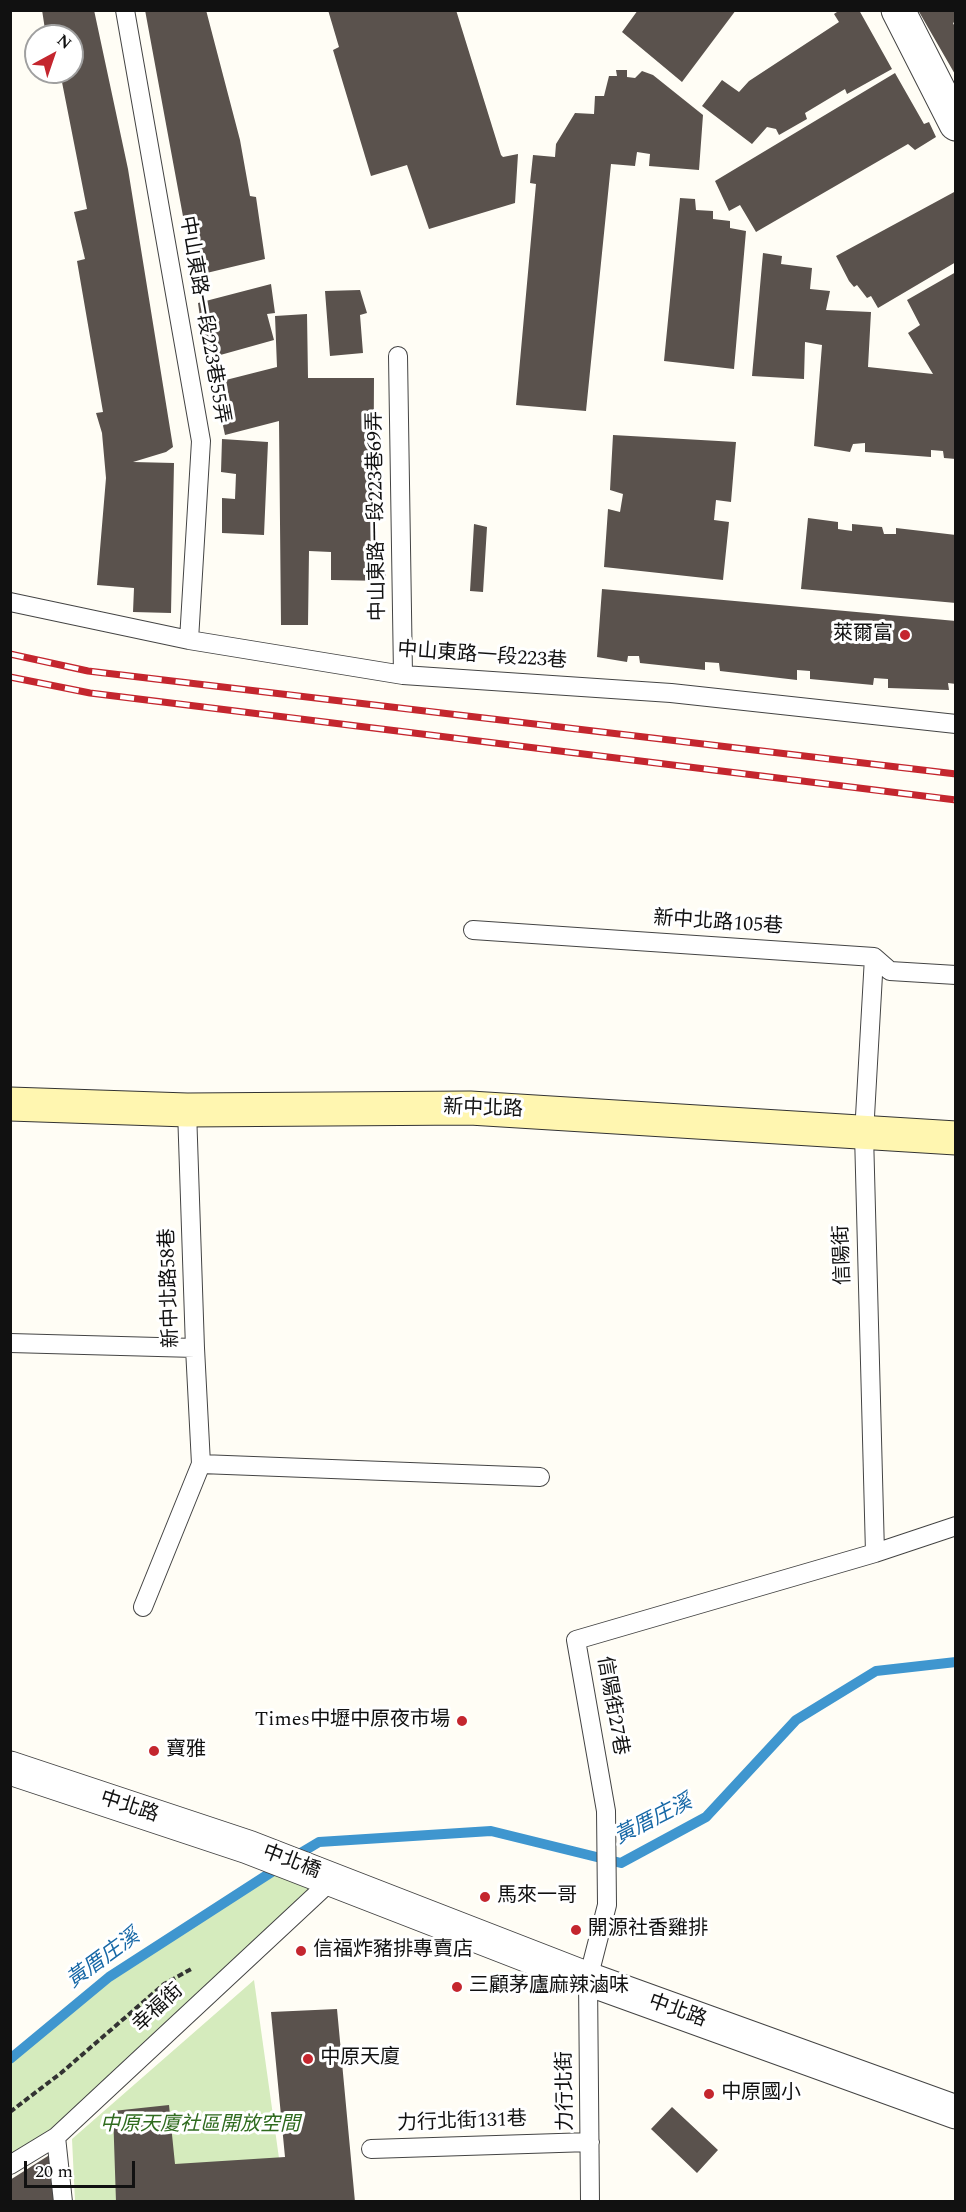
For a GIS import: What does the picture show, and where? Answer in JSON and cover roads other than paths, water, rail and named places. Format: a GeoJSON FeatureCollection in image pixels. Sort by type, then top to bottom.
{"type":"FeatureCollection","features":[{"type":"Feature","properties":{"kind":"street"},"geometry":{"type":"LineString","coordinates":[[898,10],[956,124]]}},
{"type":"Feature","properties":{"kind":"street","name":"新中北路"},"geometry":{"type":"LineString","coordinates":[[10,1104],[187,1110],[470,1108],[956,1138]]}},
{"type":"Feature","properties":{"kind":"street","name":"中北路"},"geometry":{"type":"LineString","coordinates":[[10,1768],[248,1847]]}},
{"type":"Feature","properties":{"kind":"street","name":"中北橋"},"geometry":{"type":"LineString","coordinates":[[248,1847],[333,1879]]}},
{"type":"Feature","properties":{"kind":"street","name":"中北路"},"geometry":{"type":"LineString","coordinates":[[333,1879],[588,1979],[956,2112]]}},
{"type":"Feature","properties":{"kind":"lane","name":"中山東路一段223巷55弄"},"geometry":{"type":"LineString","coordinates":[[125,10],[201,441],[189,640]]}},
{"type":"Feature","properties":{"kind":"lane","name":"中山東路一段223巷69弄"},"geometry":{"type":"LineString","coordinates":[[398,356],[403,675]]}},
{"type":"Feature","properties":{"kind":"lane","name":"中山東路一段223巷"},"geometry":{"type":"LineString","coordinates":[[10,602],[189,640],[403,675],[670,693],[956,724]]}},
{"type":"Feature","properties":{"kind":"lane","name":"新中北路105巷"},"geometry":{"type":"LineString","coordinates":[[472,930],[874,957],[890,971],[956,975]]}},
{"type":"Feature","properties":{"kind":"lane","name":"信陽街"},"geometry":{"type":"LineString","coordinates":[[874,957],[864,1134],[875,1553]]}},
{"type":"Feature","properties":{"kind":"lane","name":"新中北路58巷"},"geometry":{"type":"LineString","coordinates":[[143,1606],[201,1464],[187,1110]]}},
{"type":"Feature","properties":{"kind":"lane"},"geometry":{"type":"LineString","coordinates":[[10,1343],[195,1348]]}},
{"type":"Feature","properties":{"kind":"lane"},"geometry":{"type":"LineString","coordinates":[[201,1464],[540,1477]]}},
{"type":"Feature","properties":{"kind":"lane"},"geometry":{"type":"LineString","coordinates":[[875,1553],[956,1526]]}},
{"type":"Feature","properties":{"kind":"lane","name":"信陽街27巷"},"geometry":{"type":"LineString","coordinates":[[588,1979],[607,1905],[606,1811],[576,1640],[875,1553]]}},
{"type":"Feature","properties":{"kind":"lane","name":"幸福街"},"geometry":{"type":"LineString","coordinates":[[10,2165],[56,2137],[333,1879]]}},
{"type":"Feature","properties":{"kind":"lane","name":"力行北街"},"geometry":{"type":"LineString","coordinates":[[588,1979],[590,2202]]}},
{"type":"Feature","properties":{"kind":"lane"},"geometry":{"type":"LineString","coordinates":[[56,2137],[63,2202]]}},
{"type":"Feature","properties":{"kind":"lane","name":"力行北街131巷"},"geometry":{"type":"LineString","coordinates":[[371,2149],[590,2142]]}},
{"type":"Feature","properties":{"kind":"waterway","name":"黃厝庄溪"},"geometry":{"type":"LineString","coordinates":[[294,1857],[319,1842],[491,1831],[621,1863],[706,1817],[796,1720],[876,1671],[956,1662]]}},
{"type":"Feature","properties":{"kind":"waterway","name":"黃厝庄溪"},"geometry":{"type":"LineString","coordinates":[[10,2059],[109,1977],[281,1866]]}},
{"type":"Feature","properties":{"kind":"railway"},"geometry":{"type":"LineString","coordinates":[[10,654],[88,671],[956,774]]}},
{"type":"Feature","properties":{"kind":"railway"},"geometry":{"type":"LineString","coordinates":[[10,677],[90,693],[956,800]]}},
{"type":"Feature","properties":{"kind":"place","name":"萊爾富"},"geometry":{"type":"Point","coordinates":[905,635]}},
{"type":"Feature","properties":{"kind":"place","name":"Times中壢中原夜市場"},"geometry":{"type":"Point","coordinates":[462,1721]}},
{"type":"Feature","properties":{"kind":"place","name":"寶雅"},"geometry":{"type":"Point","coordinates":[154,1751]}},
{"type":"Feature","properties":{"kind":"place","name":"馬來一哥"},"geometry":{"type":"Point","coordinates":[485,1897]}},
{"type":"Feature","properties":{"kind":"place","name":"開源社香雞排"},"geometry":{"type":"Point","coordinates":[576,1930]}},
{"type":"Feature","properties":{"kind":"place","name":"信福炸豬排專賣店"},"geometry":{"type":"Point","coordinates":[301,1951]}},
{"type":"Feature","properties":{"kind":"place","name":"三顧茅廬麻辣滷味"},"geometry":{"type":"Point","coordinates":[457,1987]}},
{"type":"Feature","properties":{"kind":"place","name":"中原天廈"},"geometry":{"type":"Point","coordinates":[308,2059]}},
{"type":"Feature","properties":{"kind":"place","name":"中原國小"},"geometry":{"type":"Point","coordinates":[709,2094]}},
{"type":"Feature","properties":{"kind":"park label","name":"中原天廈社區開放空間"},"geometry":{"type":"Point","coordinates":[200,2126]}}]}
